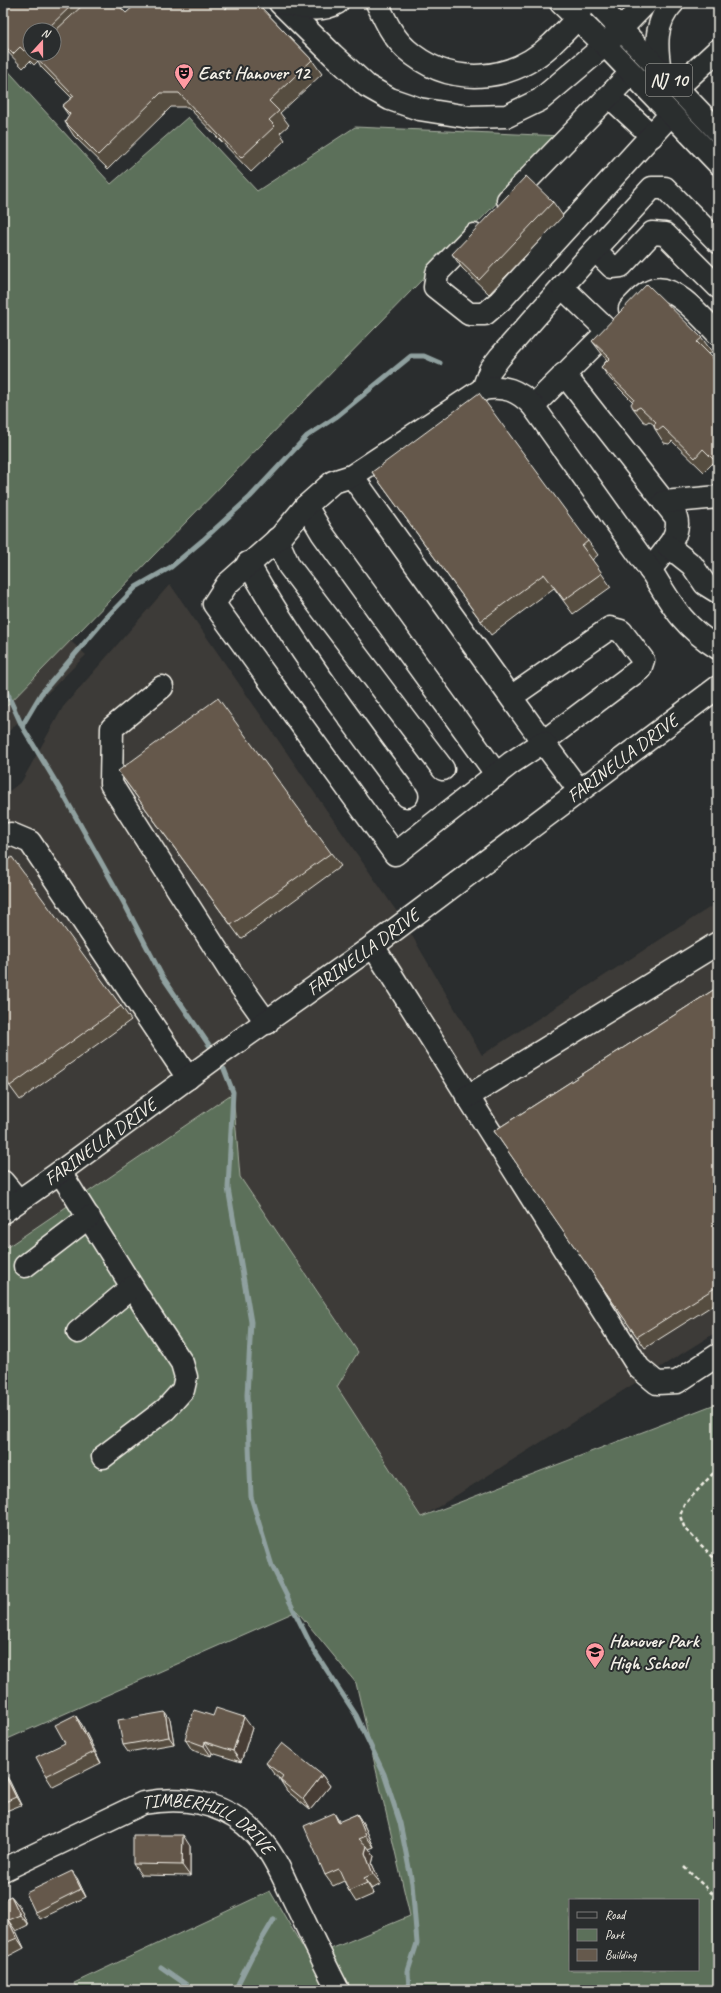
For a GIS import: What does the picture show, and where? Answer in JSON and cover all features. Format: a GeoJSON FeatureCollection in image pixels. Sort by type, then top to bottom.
{"type":"FeatureCollection","features":[{"type":"Feature","properties":{"kind":"street"},"geometry":{"type":"LineString","coordinates":[[281,3],[310,9],[333,6],[337,3]]}},
{"type":"Feature","properties":{"kind":"street"},"geometry":{"type":"LineString","coordinates":[[281,3],[333,56],[367,86],[390,99],[419,109],[468,117],[507,116],[540,100],[605,45],[646,3]]}},
{"type":"Feature","properties":{"kind":"street"},"geometry":{"type":"LineString","coordinates":[[377,3],[389,28],[405,48],[421,60],[438,69],[458,75],[478,76],[498,74],[520,67],[547,48],[568,28],[573,8]]}},
{"type":"Feature","properties":{"kind":"street","name":"NJ 10"},"geometry":{"type":"LineString","coordinates":[[596,3],[718,131]]}},
{"type":"Feature","properties":{"kind":"street"},"geometry":{"type":"LineString","coordinates":[[660,71],[656,46],[658,31],[665,14],[673,3]]}},
{"type":"Feature","properties":{"kind":"street","name":"NJ 10"},"geometry":{"type":"LineString","coordinates":[[573,8],[631,73],[718,163]]}},
{"type":"Feature","properties":{"kind":"street"},"geometry":{"type":"LineString","coordinates":[[677,88],[718,50]]}},
{"type":"Feature","properties":{"kind":"street"},"geometry":{"type":"LineString","coordinates":[[631,73],[437,273],[435,287],[469,314],[485,314],[500,301],[671,114]]}},
{"type":"Feature","properties":{"kind":"street"},"geometry":{"type":"LineString","coordinates":[[609,96],[652,136]]}},
{"type":"Feature","properties":{"kind":"street"},"geometry":{"type":"LineString","coordinates":[[483,389],[486,379],[495,364],[595,250],[652,188],[665,188],[718,242]]}},
{"type":"Feature","properties":{"kind":"street"},"geometry":{"type":"LineString","coordinates":[[595,250],[612,267],[621,266],[652,233],[665,234],[718,287]]}},
{"type":"Feature","properties":{"kind":"street"},"geometry":{"type":"LineString","coordinates":[[562,287],[608,331]]}},
{"type":"Feature","properties":{"kind":"street"},"geometry":{"type":"LineString","coordinates":[[533,406],[647,293],[655,289],[672,291],[718,334]]}},
{"type":"Feature","properties":{"kind":"street"},"geometry":{"type":"LineString","coordinates":[[564,374],[676,517],[678,523],[675,535],[650,570]]}},
{"type":"Feature","properties":{"kind":"street"},"geometry":{"type":"LineString","coordinates":[[511,697],[610,628],[621,631],[643,660],[640,669],[497,775],[395,854],[214,604],[228,584],[248,563],[277,539],[306,506],[333,482],[352,476],[483,389],[506,388],[525,397],[533,406],[650,570],[670,604],[683,620],[696,632],[718,648]]}},
{"type":"Feature","properties":{"kind":"street"},"geometry":{"type":"LineString","coordinates":[[352,476],[542,742],[579,790]]}},
{"type":"Feature","properties":{"kind":"street"},"geometry":{"type":"LineString","coordinates":[[664,502],[718,497]]}},
{"type":"Feature","properties":{"kind":"street"},"geometry":{"type":"LineString","coordinates":[[306,506],[322,533],[497,775]]}},
{"type":"Feature","properties":{"kind":"street"},"geometry":{"type":"LineString","coordinates":[[277,539],[289,566],[443,769]]}},
{"type":"Feature","properties":{"kind":"street"},"geometry":{"type":"LineString","coordinates":[[668,546],[692,565],[705,584],[718,592]]}},
{"type":"Feature","properties":{"kind":"street"},"geometry":{"type":"LineString","coordinates":[[248,563],[265,593],[347,714],[407,796]]}},
{"type":"Feature","properties":{"kind":"street"},"geometry":{"type":"LineString","coordinates":[[162,687],[112,728],[111,784],[230,971],[267,1023]]}},
{"type":"Feature","properties":{"kind":"street","name":"FARINELLA DRIVE"},"geometry":{"type":"LineString","coordinates":[[10,1206],[60,1172],[188,1078],[373,946],[718,687]]}},
{"type":"Feature","properties":{"kind":"street"},"geometry":{"type":"LineString","coordinates":[[3,836],[11,834],[30,842],[188,1078]]}},
{"type":"Feature","properties":{"kind":"street"},"geometry":{"type":"LineString","coordinates":[[467,1097],[718,943]]}},
{"type":"Feature","properties":{"kind":"street"},"geometry":{"type":"LineString","coordinates":[[373,946],[639,1368],[657,1383],[677,1382],[718,1355]]}},
{"type":"Feature","properties":{"kind":"street"},"geometry":{"type":"LineString","coordinates":[[60,1172],[132,1287],[182,1363],[186,1377],[183,1390],[166,1408],[103,1457]]}},
{"type":"Feature","properties":{"kind":"street"},"geometry":{"type":"LineString","coordinates":[[3,1182],[10,1206]]}},
{"type":"Feature","properties":{"kind":"street"},"geometry":{"type":"LineString","coordinates":[[25,1266],[89,1217]]}},
{"type":"Feature","properties":{"kind":"street"},"geometry":{"type":"LineString","coordinates":[[78,1332],[132,1287]]}},
{"type":"Feature","properties":{"kind":"street","name":"TIMBERHILL DRIVE"},"geometry":{"type":"LineString","coordinates":[[3,1870],[143,1803],[166,1799],[189,1800],[207,1804],[228,1813],[247,1826],[263,1843],[276,1863],[338,1990]]}},
{"type":"Feature","properties":{"kind":"path"},"geometry":{"type":"LineString","coordinates":[[718,1468],[684,1505],[680,1516],[685,1529],[718,1562]]}},
{"type":"Feature","properties":{"kind":"path"},"geometry":{"type":"LineString","coordinates":[[684,1867],[718,1899]]}},
{"type":"Feature","properties":{"kind":"shaded area"},"geometry":{"type":"Polygon","coordinates":[[[3,579],[86,655],[3,737],[3,579]]]}},
{"type":"Feature","properties":{"kind":"shaded area"},"geometry":{"type":"Polygon","coordinates":[[[170,584],[404,922],[482,1055],[718,902],[718,1331],[422,1517],[697,1899],[421,1517],[337,1387],[358,1351],[240,1177],[233,1094],[3,1250],[3,796],[22,781],[63,707],[170,584]]]}},
{"type":"Feature","properties":{"kind":"green space"},"geometry":{"type":"Polygon","coordinates":[[[3,65],[111,184],[188,117],[257,191],[355,127],[562,136],[3,710],[3,65]]]}},
{"type":"Feature","properties":{"kind":"green space"},"geometry":{"type":"Polygon","coordinates":[[[233,1093],[240,1177],[358,1352],[337,1387],[421,1517],[718,1403],[718,1990],[77,1990],[74,1983],[270,1891],[309,1958],[410,1916],[356,1683],[297,1611],[3,1741],[3,1250],[233,1093]]]}},
{"type":"Feature","properties":{"kind":"building"},"geometry":{"type":"Polygon","coordinates":[[[3,3],[74,3],[54,22],[22,22],[22,49],[20,47],[13,54],[3,44],[3,3]]]}},
{"type":"Feature","properties":{"kind":"building","name":"East Hanover 12"},"geometry":{"type":"Polygon","coordinates":[[[85,3],[116,3],[126,13],[136,4],[138,5],[140,3],[220,3],[226,9],[232,3],[257,3],[312,60],[269,101],[279,111],[269,120],[275,126],[241,158],[179,93],[161,93],[98,155],[65,122],[70,114],[62,106],[74,96],[41,62],[62,62],[62,25],[85,3]]]}},
{"type":"Feature","properties":{"kind":"building"},"geometry":{"type":"Polygon","coordinates":[[[526,176],[553,202],[479,280],[452,254],[526,176]]]}},
{"type":"Feature","properties":{"kind":"building"},"geometry":{"type":"Polygon","coordinates":[[[647,284],[702,338],[697,342],[717,362],[718,361],[718,464],[703,449],[695,458],[663,427],[659,430],[655,429],[654,425],[656,422],[640,407],[636,409],[633,408],[631,404],[634,399],[601,367],[610,358],[592,341],[647,284]]]}},
{"type":"Feature","properties":{"kind":"building"},"geometry":{"type":"Polygon","coordinates":[[[479,393],[588,541],[582,546],[602,573],[564,600],[544,574],[481,621],[372,472],[479,393]]]}},
{"type":"Feature","properties":{"kind":"building"},"geometry":{"type":"Polygon","coordinates":[[[218,698],[331,853],[231,925],[118,771],[218,698]]]}},
{"type":"Feature","properties":{"kind":"building"},"geometry":{"type":"Polygon","coordinates":[[[12,857],[121,1006],[10,1086],[3,1077],[3,863],[12,857]]]}},
{"type":"Feature","properties":{"kind":"building"},"geometry":{"type":"Polygon","coordinates":[[[718,987],[718,1286],[637,1337],[494,1131],[718,987]]]}},
{"type":"Feature","properties":{"kind":"building"},"geometry":{"type":"Polygon","coordinates":[[[216,1708],[244,1717],[233,1751],[205,1742],[204,1746],[185,1739],[194,1710],[213,1716],[216,1708]]]}},
{"type":"Feature","properties":{"kind":"building"},"geometry":{"type":"Polygon","coordinates":[[[165,1712],[169,1737],[123,1745],[118,1720],[165,1712]]]}},
{"type":"Feature","properties":{"kind":"building"},"geometry":{"type":"Polygon","coordinates":[[[75,1715],[94,1752],[46,1776],[36,1757],[65,1743],[55,1725],[75,1715]]]}},
{"type":"Feature","properties":{"kind":"building"},"geometry":{"type":"Polygon","coordinates":[[[282,1743],[322,1775],[303,1799],[280,1780],[283,1776],[266,1763],[282,1743]]]}},
{"type":"Feature","properties":{"kind":"building"},"geometry":{"type":"Polygon","coordinates":[[[4,1773],[16,1797],[3,1803],[3,1774],[4,1773]]]}},
{"type":"Feature","properties":{"kind":"building"},"geometry":{"type":"Polygon","coordinates":[[[334,1813],[338,1822],[357,1814],[366,1836],[359,1839],[367,1846],[365,1853],[373,1874],[364,1878],[367,1883],[349,1891],[339,1869],[325,1875],[304,1826],[334,1813]]]}},
{"type":"Feature","properties":{"kind":"building"},"geometry":{"type":"Polygon","coordinates":[[[133,1835],[183,1835],[182,1865],[133,1864],[133,1835]]]}},
{"type":"Feature","properties":{"kind":"building"},"geometry":{"type":"Polygon","coordinates":[[[72,1871],[81,1889],[35,1912],[26,1893],[72,1871]]]}},
{"type":"Feature","properties":{"kind":"building"},"geometry":{"type":"Polygon","coordinates":[[[11,1896],[20,1915],[8,1920],[17,1938],[3,1944],[3,1900],[11,1896]]]}},
{"type":"Feature","properties":{"kind":"waterway"},"geometry":{"type":"LineString","coordinates":[[22,726],[41,694],[107,617],[136,587],[171,567],[203,540],[250,497],[307,436],[336,417],[411,356],[424,356],[440,363]]}},
{"type":"Feature","properties":{"kind":"waterway"},"geometry":{"type":"LineString","coordinates":[[3,684],[22,726],[63,794],[124,903],[162,976],[209,1045]]}},
{"type":"Feature","properties":{"kind":"waterway"},"geometry":{"type":"LineString","coordinates":[[3,702],[9,696]]}},
{"type":"Feature","properties":{"kind":"waterway"},"geometry":{"type":"LineString","coordinates":[[224,1069],[233,1092],[228,1188],[251,1322],[247,1395],[251,1497],[272,1566],[313,1649],[356,1715],[384,1774],[400,1823],[412,1883],[417,1943],[408,1971],[409,1990]]}},
{"type":"Feature","properties":{"kind":"waterway"},"geometry":{"type":"LineString","coordinates":[[235,1990],[252,1956],[274,1919]]}},
{"type":"Feature","properties":{"kind":"waterway"},"geometry":{"type":"LineString","coordinates":[[161,1967],[194,1990]]}},
{"type":"Feature","properties":{"kind":"place","name":"East Hanover 12"},"geometry":{"type":"Point","coordinates":[184,90]}},
{"type":"Feature","properties":{"kind":"place","name":"Hanover Park High School"},"geometry":{"type":"Point","coordinates":[595,1669]}}]}
